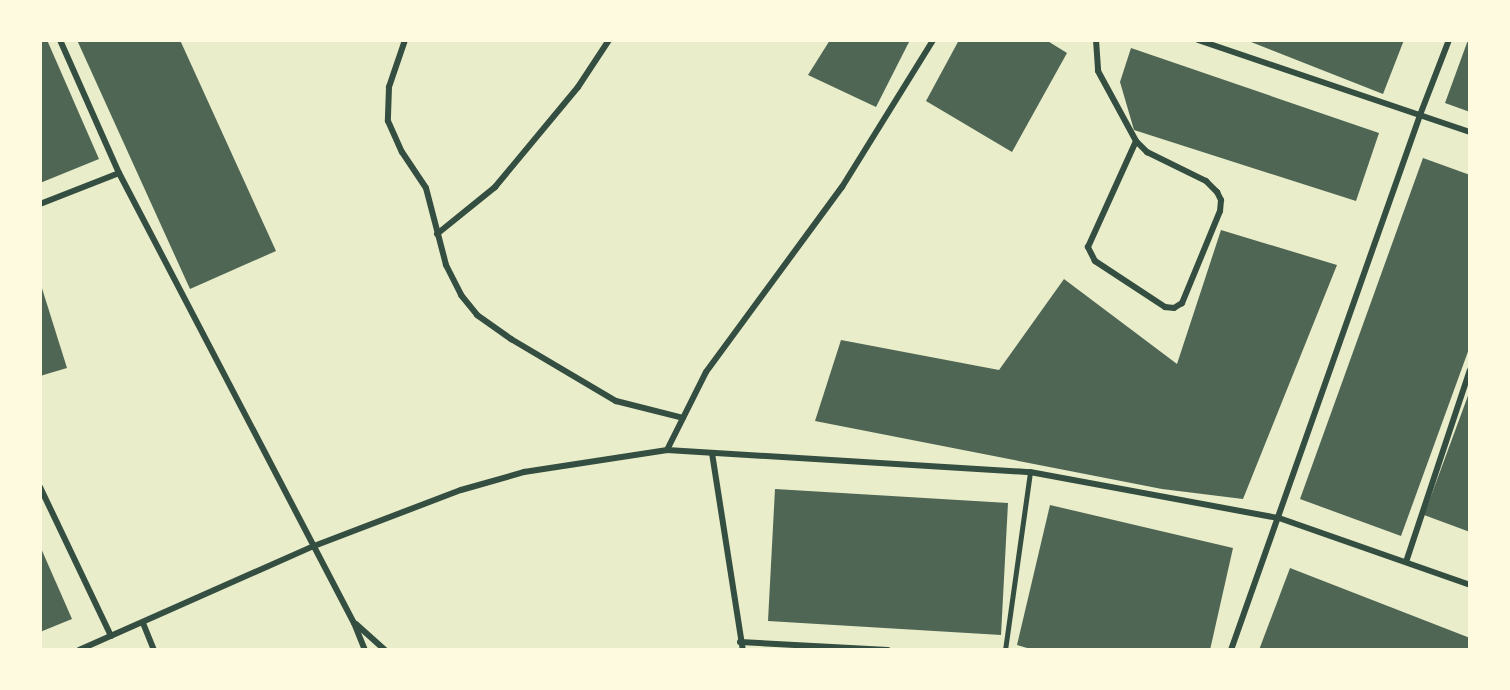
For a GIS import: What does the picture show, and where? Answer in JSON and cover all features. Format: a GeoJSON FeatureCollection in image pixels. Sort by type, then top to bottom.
{"type":"FeatureCollection","features":[{"type":"Feature","properties":{"kind":"street"},"geometry":{"type":"LineString","coordinates":[[60,40],[119,173],[202,336],[354,623],[365,650]]}},
{"type":"Feature","properties":{"kind":"street"},"geometry":{"type":"LineString","coordinates":[[405,40],[389,87],[387,121],[402,152],[426,188],[446,265],[461,295],[477,315],[511,339],[616,401],[683,418]]}},
{"type":"Feature","properties":{"kind":"street"},"geometry":{"type":"LineString","coordinates":[[437,234],[495,187],[578,87],[609,40]]}},
{"type":"Feature","properties":{"kind":"street"},"geometry":{"type":"LineString","coordinates":[[667,450],[706,372],[842,187],[933,40]]}},
{"type":"Feature","properties":{"kind":"street"},"geometry":{"type":"LineString","coordinates":[[1096,40],[1098,71],[1136,141],[1147,152],[1206,181],[1217,192],[1221,200],[1220,211],[1182,303],[1174,308],[1165,307],[1095,261],[1088,247],[1136,141]]}},
{"type":"Feature","properties":{"kind":"street"},"geometry":{"type":"LineString","coordinates":[[1198,40],[1470,132]]}},
{"type":"Feature","properties":{"kind":"street"},"geometry":{"type":"LineString","coordinates":[[1231,650],[1420,115],[1449,40]]}},
{"type":"Feature","properties":{"kind":"street"},"geometry":{"type":"LineString","coordinates":[[40,204],[119,173]]}},
{"type":"Feature","properties":{"kind":"street"},"geometry":{"type":"LineString","coordinates":[[1406,562],[1470,370]]}},
{"type":"Feature","properties":{"kind":"street"},"geometry":{"type":"LineString","coordinates":[[79,650],[314,546],[397,512],[524,472],[667,450],[944,464],[1030,472],[1279,518],[1470,585]]}},
{"type":"Feature","properties":{"kind":"street"},"geometry":{"type":"LineString","coordinates":[[712,453],[742,650]]}},
{"type":"Feature","properties":{"kind":"street"},"geometry":{"type":"LineString","coordinates":[[1005,650],[1030,472]]}},
{"type":"Feature","properties":{"kind":"street"},"geometry":{"type":"LineString","coordinates":[[40,487],[111,636]]}},
{"type":"Feature","properties":{"kind":"street"},"geometry":{"type":"LineString","coordinates":[[143,623],[154,650]]}},
{"type":"Feature","properties":{"kind":"street"},"geometry":{"type":"LineString","coordinates":[[354,623],[385,650]]}},
{"type":"Feature","properties":{"kind":"street"},"geometry":{"type":"LineString","coordinates":[[740,642],[888,650]]}},
{"type":"Feature","properties":{"kind":"building"},"geometry":{"type":"Polygon","coordinates":[[[40,40],[47,40],[99,159],[40,183],[40,40]]]}},
{"type":"Feature","properties":{"kind":"building"},"geometry":{"type":"Polygon","coordinates":[[[77,40],[180,40],[276,251],[190,289],[77,40]]]}},
{"type":"Feature","properties":{"kind":"building"},"geometry":{"type":"Polygon","coordinates":[[[830,40],[910,40],[876,107],[808,75],[830,40]]]}},
{"type":"Feature","properties":{"kind":"building"},"geometry":{"type":"Polygon","coordinates":[[[959,40],[1046,40],[1067,53],[1012,152],[926,101],[959,40]]]}},
{"type":"Feature","properties":{"kind":"building"},"geometry":{"type":"Polygon","coordinates":[[[1246,40],[1404,40],[1383,94],[1246,40]]]}},
{"type":"Feature","properties":{"kind":"building"},"geometry":{"type":"Polygon","coordinates":[[[1468,40],[1470,40],[1470,112],[1445,103],[1468,40]]]}},
{"type":"Feature","properties":{"kind":"building"},"geometry":{"type":"Polygon","coordinates":[[[1131,48],[1379,133],[1356,201],[1134,130],[1120,82],[1131,48]]]}},
{"type":"Feature","properties":{"kind":"building"},"geometry":{"type":"Polygon","coordinates":[[[1423,158],[1470,175],[1470,346],[1401,536],[1300,499],[1423,158]]]}},
{"type":"Feature","properties":{"kind":"building"},"geometry":{"type":"Polygon","coordinates":[[[1221,230],[1337,265],[1243,499],[1162,489],[815,421],[841,340],[999,370],[1064,279],[1177,364],[1221,230]]]}},
{"type":"Feature","properties":{"kind":"building"},"geometry":{"type":"Polygon","coordinates":[[[40,282],[67,368],[40,376],[40,282]]]}},
{"type":"Feature","properties":{"kind":"building"},"geometry":{"type":"Polygon","coordinates":[[[1470,393],[1470,532],[1424,515],[1470,393]]]}},
{"type":"Feature","properties":{"kind":"building"},"geometry":{"type":"Polygon","coordinates":[[[775,489],[1008,503],[1001,635],[768,621],[775,489]]]}},
{"type":"Feature","properties":{"kind":"building"},"geometry":{"type":"Polygon","coordinates":[[[1050,505],[1233,548],[1210,650],[1034,650],[1017,645],[1050,505]]]}},
{"type":"Feature","properties":{"kind":"building"},"geometry":{"type":"Polygon","coordinates":[[[40,546],[72,619],[40,632],[40,546]]]}},
{"type":"Feature","properties":{"kind":"building"},"geometry":{"type":"Polygon","coordinates":[[[1290,568],[1470,638],[1470,650],[1259,650],[1290,568]]]}}]}
